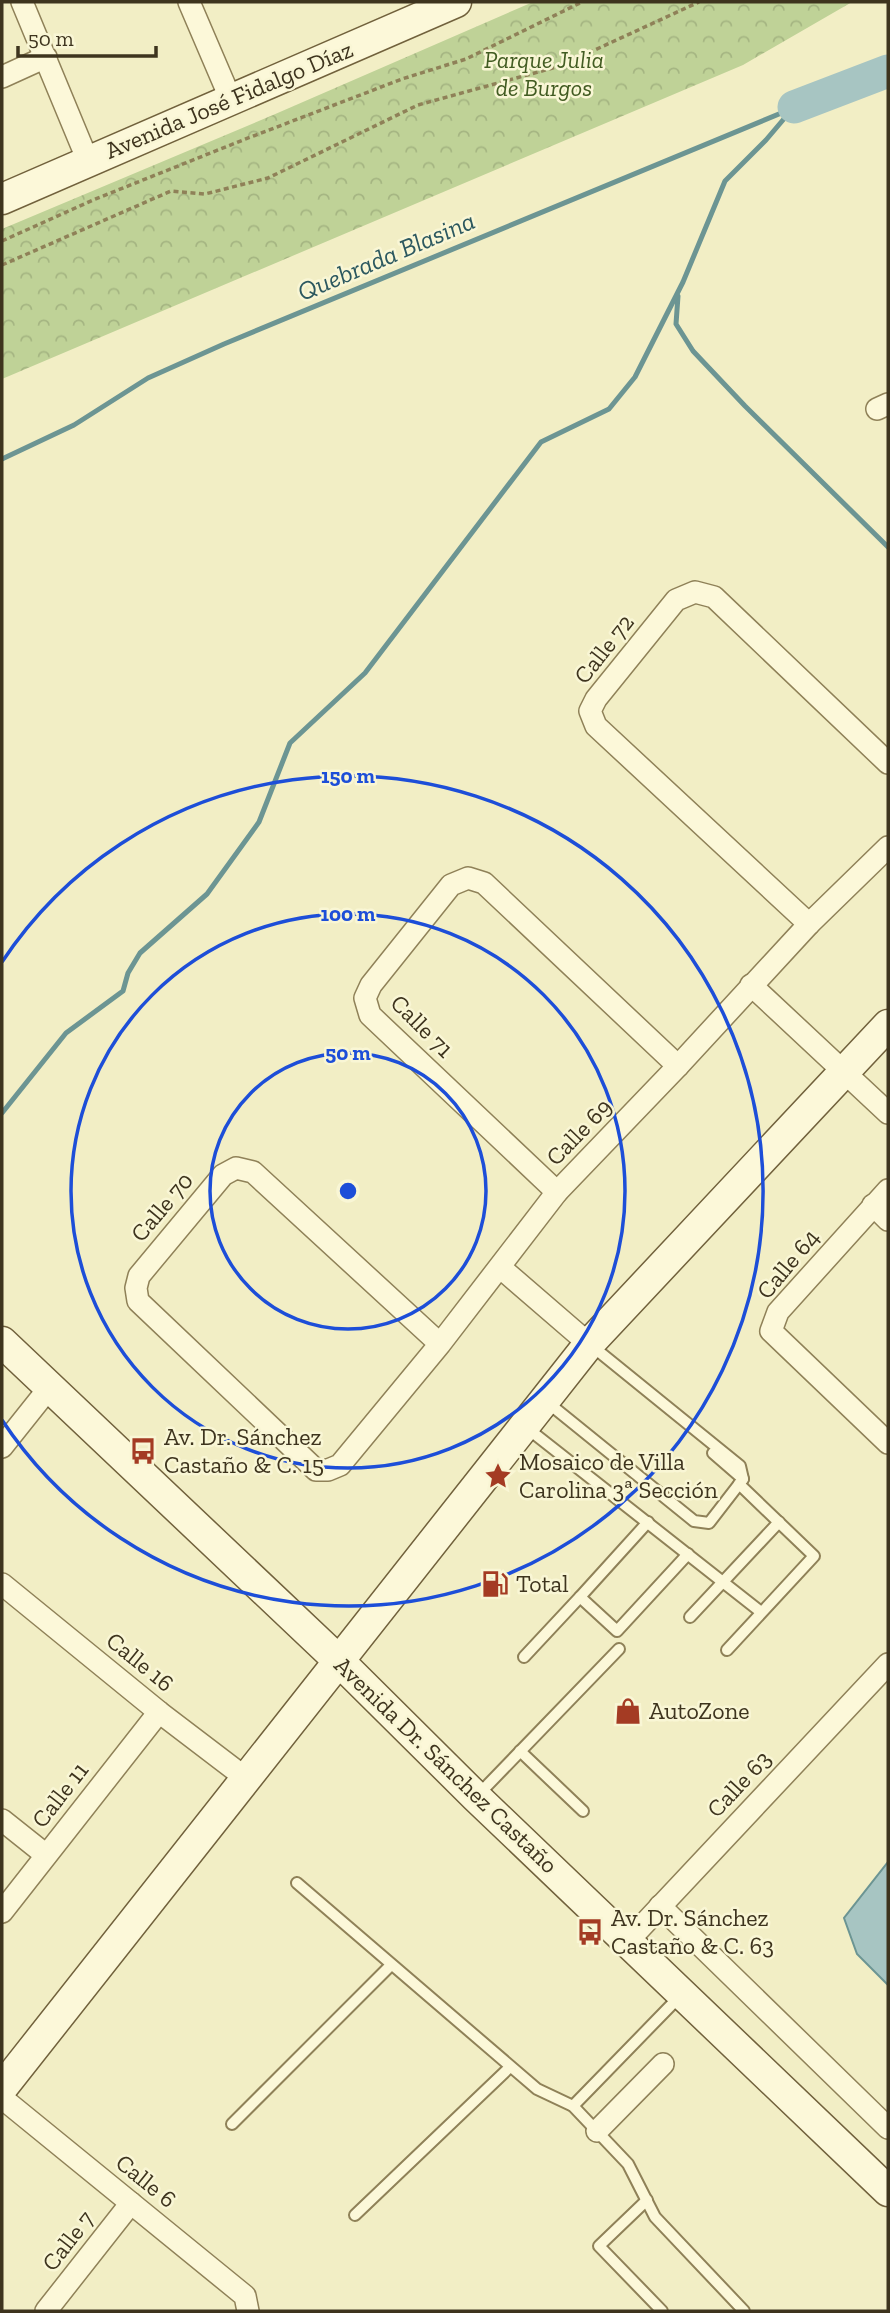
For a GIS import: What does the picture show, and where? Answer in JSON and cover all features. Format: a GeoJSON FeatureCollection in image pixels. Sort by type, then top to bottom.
{"type":"FeatureCollection","features":[{"type":"Feature","properties":{"kind":"street"},"geometry":{"type":"LineString","coordinates":[[22,2],[88,161]]}},
{"type":"Feature","properties":{"kind":"street"},"geometry":{"type":"LineString","coordinates":[[189,2],[231,100]]}},
{"type":"Feature","properties":{"kind":"street","name":"Avenida José Fidalgo Díaz"},"geometry":{"type":"LineString","coordinates":[[2,199],[456,2]]}},
{"type":"Feature","properties":{"kind":"street"},"geometry":{"type":"LineString","coordinates":[[2,77],[46,57]]}},
{"type":"Feature","properties":{"kind":"street","name":"Calle 72"},"geometry":{"type":"LineString","coordinates":[[809,924],[596,726],[590,711],[596,699],[676,600],[695,592],[714,597],[888,763]]}},
{"type":"Feature","properties":{"kind":"street","name":"Calle 69"},"geometry":{"type":"LineString","coordinates":[[328,1470],[340,1465],[440,1345],[557,1192],[809,924],[888,847]]}},
{"type":"Feature","properties":{"kind":"street","name":"Calle 71"},"geometry":{"type":"LineString","coordinates":[[557,1192],[370,1015],[365,998],[371,985],[450,885],[468,878],[484,883],[678,1066]]}},
{"type":"Feature","properties":{"kind":"street"},"geometry":{"type":"LineString","coordinates":[[751,985],[888,1113]]}},
{"type":"Feature","properties":{"kind":"street"},"geometry":{"type":"LineString","coordinates":[[2,2088],[589,1344],[888,1025]]}},
{"type":"Feature","properties":{"kind":"street","name":"Calle 70"},"geometry":{"type":"LineString","coordinates":[[328,1470],[316,1470],[138,1301],[136,1288],[139,1276],[223,1175],[236,1168],[253,1172],[440,1345]]}},
{"type":"Feature","properties":{"kind":"street","name":"Calle 64"},"geometry":{"type":"LineString","coordinates":[[883,1205],[778,1312],[771,1331],[888,1443]]}},
{"type":"Feature","properties":{"kind":"street"},"geometry":{"type":"LineString","coordinates":[[501,1268],[589,1344]]}},
{"type":"Feature","properties":{"kind":"street","name":"Avenida Dr. Sánchez Castaño"},"geometry":{"type":"LineString","coordinates":[[2,1342],[340,1662],[476,1797],[888,2191]]}},
{"type":"Feature","properties":{"kind":"street"},"geometry":{"type":"LineString","coordinates":[[2,1447],[49,1388]]}},
{"type":"Feature","properties":{"kind":"street","name":"Calle 16"},"geometry":{"type":"LineString","coordinates":[[2,1584],[159,1712],[247,1779]]}},
{"type":"Feature","properties":{"kind":"street","name":"Calle 63"},"geometry":{"type":"LineString","coordinates":[[628,1941],[888,1664]]}},
{"type":"Feature","properties":{"kind":"street","name":"Calle 11"},"geometry":{"type":"LineString","coordinates":[[2,1912],[159,1712]]}},
{"type":"Feature","properties":{"kind":"street"},"geometry":{"type":"LineString","coordinates":[[2,1819],[46,1855]]}},
{"type":"Feature","properties":{"kind":"street"},"geometry":{"type":"LineString","coordinates":[[660,1906],[888,2127]]}},
{"type":"Feature","properties":{"kind":"street"},"geometry":{"type":"LineString","coordinates":[[597,2132],[663,2064]]}},
{"type":"Feature","properties":{"kind":"street","name":"Calle 6"},"geometry":{"type":"LineString","coordinates":[[2,2098],[245,2296],[248,2311]]}},
{"type":"Feature","properties":{"kind":"street","name":"Calle 7"},"geometry":{"type":"LineString","coordinates":[[46,2311],[131,2203]]}},
{"type":"Feature","properties":{"kind":"lane"},"geometry":{"type":"LineString","coordinates":[[589,1344],[740,1466],[741,1481],[814,1556],[727,1650]]}},
{"type":"Feature","properties":{"kind":"lane"},"geometry":{"type":"LineString","coordinates":[[545,1401],[694,1521],[709,1523],[741,1481]]}},
{"type":"Feature","properties":{"kind":"lane"},"geometry":{"type":"LineString","coordinates":[[525,1427],[761,1612]]}},
{"type":"Feature","properties":{"kind":"lane"},"geometry":{"type":"LineString","coordinates":[[524,1657],[648,1522]]}},
{"type":"Feature","properties":{"kind":"lane"},"geometry":{"type":"LineString","coordinates":[[690,1617],[779,1522]]}},
{"type":"Feature","properties":{"kind":"lane"},"geometry":{"type":"LineString","coordinates":[[580,1597],[617,1631],[688,1554]]}},
{"type":"Feature","properties":{"kind":"lane"},"geometry":{"type":"LineString","coordinates":[[476,1797],[619,1649]]}},
{"type":"Feature","properties":{"kind":"lane"},"geometry":{"type":"LineString","coordinates":[[520,1751],[583,1811]]}},
{"type":"Feature","properties":{"kind":"lane"},"geometry":{"type":"LineString","coordinates":[[296,1884],[537,2089],[573,2106],[628,2164],[655,2217],[744,2311]]}},
{"type":"Feature","properties":{"kind":"lane"},"geometry":{"type":"LineString","coordinates":[[232,2124],[391,1965]]}},
{"type":"Feature","properties":{"kind":"lane"},"geometry":{"type":"LineString","coordinates":[[573,2106],[683,1993]]}},
{"type":"Feature","properties":{"kind":"lane"},"geometry":{"type":"LineString","coordinates":[[355,2215],[510,2067]]}},
{"type":"Feature","properties":{"kind":"lane"},"geometry":{"type":"LineString","coordinates":[[647,2200],[599,2246],[662,2311]]}},
{"type":"Feature","properties":{"kind":"path"},"geometry":{"type":"LineString","coordinates":[[2,241],[93,200],[243,140],[402,79],[466,59],[582,2]]}},
{"type":"Feature","properties":{"kind":"path"},"geometry":{"type":"LineString","coordinates":[[2,265],[171,191],[205,194],[268,178],[418,105],[560,65],[699,2]]}},
{"type":"Feature","properties":{"kind":"green space","name":"Parque Julia de Burgos"},"geometry":{"type":"Polygon","coordinates":[[[533,2],[852,2],[743,65],[2,379],[2,229],[533,2]]]}},
{"type":"Feature","properties":{"kind":"water"},"geometry":{"type":"Polygon","coordinates":[[[888,1862],[888,1985],[857,1954],[844,1918],[888,1862]]]}},
{"type":"Feature","properties":{"kind":"waterway"},"geometry":{"type":"LineString","coordinates":[[794,107],[888,71]]}},
{"type":"Feature","properties":{"kind":"waterway"},"geometry":{"type":"LineString","coordinates":[[2,1113],[66,1033],[123,991],[128,973],[140,953],[207,894],[259,822],[290,743],[365,673],[541,442],[609,409],[635,377],[683,282],[725,181],[794,107]]}},
{"type":"Feature","properties":{"kind":"waterway","name":"Quebrada Blasina"},"geometry":{"type":"LineString","coordinates":[[2,459],[74,425],[148,378],[224,344],[791,109]]}},
{"type":"Feature","properties":{"kind":"waterway"},"geometry":{"type":"LineString","coordinates":[[678,296],[676,324],[693,351],[888,547]]}},
{"type":"Feature","properties":{"kind":"place","name":"Av. Dr. Sánchez Castaño & C. 15"},"geometry":{"type":"Point","coordinates":[143,1451]}},
{"type":"Feature","properties":{"kind":"place","name":"Mosaico de Villa Carolina 3ª Sección"},"geometry":{"type":"Point","coordinates":[498,1476]}},
{"type":"Feature","properties":{"kind":"place","name":"Total"},"geometry":{"type":"Point","coordinates":[495,1584]}},
{"type":"Feature","properties":{"kind":"place","name":"AutoZone"},"geometry":{"type":"Point","coordinates":[628,1711]}},
{"type":"Feature","properties":{"kind":"place","name":"Av. Dr. Sánchez Castaño & C. 63"},"geometry":{"type":"Point","coordinates":[590,1932]}}]}
